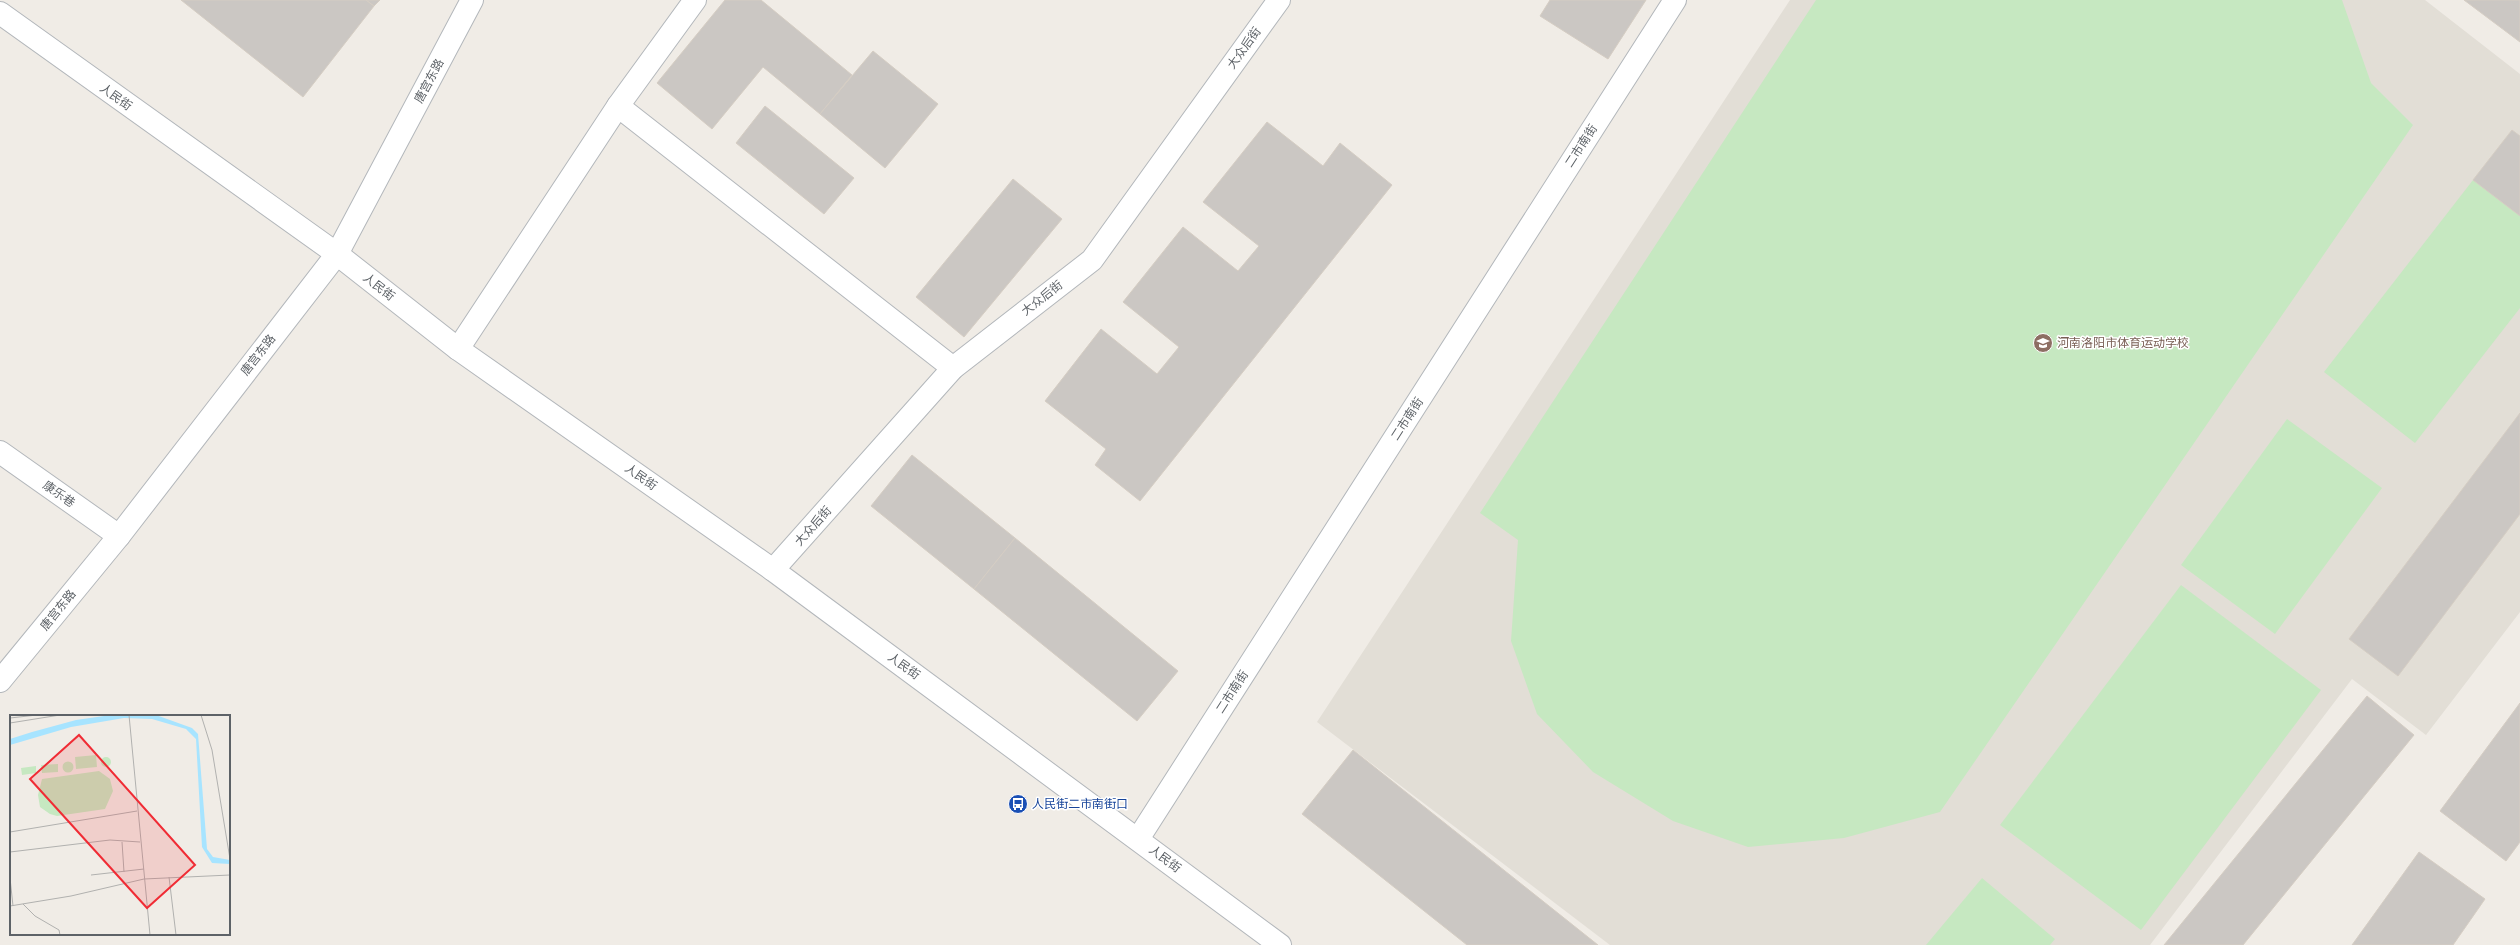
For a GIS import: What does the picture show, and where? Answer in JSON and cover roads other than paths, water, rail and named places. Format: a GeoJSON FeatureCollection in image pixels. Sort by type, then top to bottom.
{"type":"FeatureCollection","features":[{"type":"Feature","properties":{"kind":"street","name":"唐宫东路"},"geometry":{"type":"LineString","coordinates":[[0,681],[119,536],[337,254],[472,0]]}},
{"type":"Feature","properties":{"kind":"street"},"geometry":{"type":"LineString","coordinates":[[458,349],[618,106],[695,0]]}},
{"type":"Feature","properties":{"kind":"street","name":"大众后街"},"geometry":{"type":"LineString","coordinates":[[773,570],[953,368],[1092,260],[1278,0]]}},
{"type":"Feature","properties":{"kind":"street","name":"二市南街"},"geometry":{"type":"LineString","coordinates":[[1138,839],[1675,0]]}},
{"type":"Feature","properties":{"kind":"street","name":"人民街"},"geometry":{"type":"LineString","coordinates":[[0,13],[337,254],[458,349],[773,570],[1280,945]]}},
{"type":"Feature","properties":{"kind":"street"},"geometry":{"type":"LineString","coordinates":[[618,106],[953,368]]}},
{"type":"Feature","properties":{"kind":"street","name":"康乐巷"},"geometry":{"type":"LineString","coordinates":[[0,452],[119,536]]}},
{"type":"Feature","properties":{"kind":"place","name":"河南洛阳市体育运动学校"},"geometry":{"type":"Point","coordinates":[2043,343]}},
{"type":"Feature","properties":{"kind":"place","name":"人民街二市南街口"},"geometry":{"type":"Point","coordinates":[1018,804]}}]}
